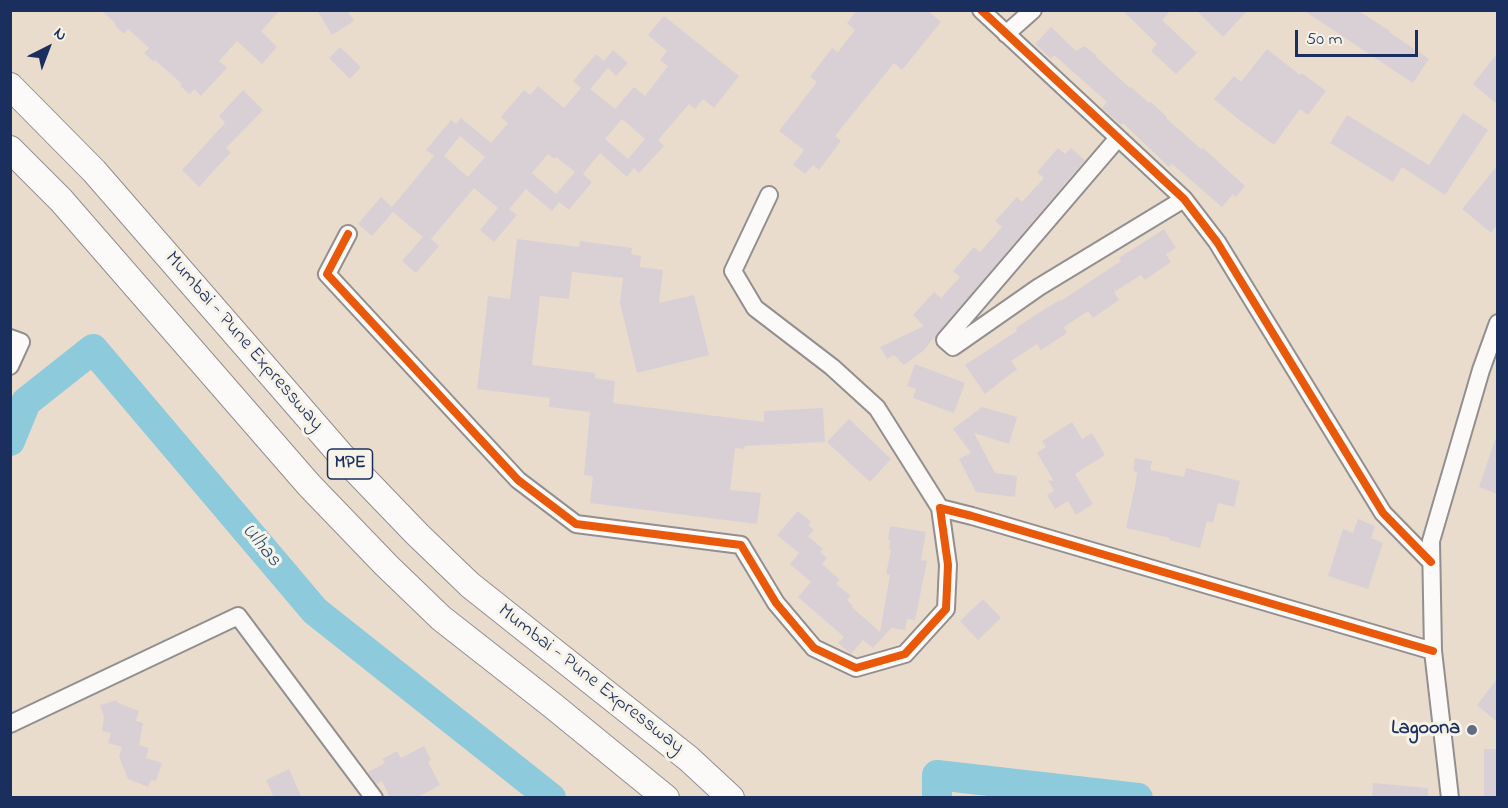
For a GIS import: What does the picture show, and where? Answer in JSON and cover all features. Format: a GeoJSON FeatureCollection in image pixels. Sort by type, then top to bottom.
{"type":"FeatureCollection","features":[{"type":"Feature","properties":{"kind":"highway","name":"Mumbai - Pune Expressway"},"geometry":{"type":"LineString","coordinates":[[10,86],[94,171],[341,455],[417,534],[470,585],[689,759],[730,798]]}},
{"type":"Feature","properties":{"kind":"highway","name":"MPE"},"geometry":{"type":"LineString","coordinates":[[10,149],[61,200],[309,485],[386,564],[441,618],[666,798]]}},
{"type":"Feature","properties":{"kind":"street"},"geometry":{"type":"LineString","coordinates":[[981,10],[1185,199],[1217,242],[1383,513],[1431,562]]}},
{"type":"Feature","properties":{"kind":"street"},"geometry":{"type":"LineString","coordinates":[[1006,34],[1034,10]]}},
{"type":"Feature","properties":{"kind":"street"},"geometry":{"type":"LineString","coordinates":[[1118,138],[945,340],[953,347],[1040,287],[1185,199]]}},
{"type":"Feature","properties":{"kind":"street"},"geometry":{"type":"LineString","coordinates":[[348,234],[327,274],[518,480],[576,524],[741,545],[776,603],[814,648],[856,668],[905,654],[946,609],[948,565],[940,508],[877,408],[832,367],[755,308],[733,271],[769,195]]}},
{"type":"Feature","properties":{"kind":"street"},"geometry":{"type":"LineString","coordinates":[[1450,798],[1433,651],[1431,541],[1489,370],[1497,323]]}},
{"type":"Feature","properties":{"kind":"street"},"geometry":{"type":"LineString","coordinates":[[10,338],[21,342],[10,366]]}},
{"type":"Feature","properties":{"kind":"street"},"geometry":{"type":"LineString","coordinates":[[940,508],[1433,651]]}},
{"type":"Feature","properties":{"kind":"street"},"geometry":{"type":"LineString","coordinates":[[10,724],[238,616],[374,798]]}},
{"type":"Feature","properties":{"kind":"building"},"geometry":{"type":"Polygon","coordinates":[[[101,10],[280,10],[261,31],[277,47],[262,64],[237,41],[219,61],[227,68],[201,96],[194,89],[190,94],[180,86],[182,84],[144,53],[149,48],[128,29],[124,34],[101,10]]]}},
{"type":"Feature","properties":{"kind":"building"},"geometry":{"type":"Polygon","coordinates":[[[317,10],[347,10],[354,21],[332,35],[317,10]]]}},
{"type":"Feature","properties":{"kind":"building"},"geometry":{"type":"Polygon","coordinates":[[[857,10],[927,10],[941,22],[902,70],[894,63],[835,136],[841,141],[819,170],[813,165],[805,174],[793,165],[804,150],[779,131],[817,82],[810,77],[832,48],[838,52],[855,30],[847,23],[857,10]]]}},
{"type":"Feature","properties":{"kind":"building"},"geometry":{"type":"Polygon","coordinates":[[[1122,10],[1171,10],[1162,20],[1197,53],[1176,74],[1151,51],[1157,44],[1122,10]]]}},
{"type":"Feature","properties":{"kind":"building"},"geometry":{"type":"Polygon","coordinates":[[[1196,10],[1248,10],[1223,37],[1196,10]]]}},
{"type":"Feature","properties":{"kind":"building"},"geometry":{"type":"Polygon","coordinates":[[[1303,10],[1357,10],[1429,59],[1413,83],[1303,10]]]}},
{"type":"Feature","properties":{"kind":"building"},"geometry":{"type":"Polygon","coordinates":[[[664,16],[739,76],[714,108],[703,99],[695,109],[689,104],[658,140],[664,146],[639,173],[634,168],[627,177],[600,153],[583,174],[592,182],[569,210],[559,202],[552,211],[526,189],[509,209],[517,215],[494,242],[480,230],[498,208],[474,188],[431,239],[439,246],[416,273],[402,261],[423,237],[393,212],[372,236],[358,224],[381,197],[392,207],[434,156],[426,150],[451,120],[456,124],[461,118],[491,143],[508,123],[501,117],[524,90],[530,95],[538,86],[564,108],[581,88],[573,81],[596,54],[604,61],[613,50],[628,63],[616,76],[608,68],[590,89],[615,109],[634,87],[645,96],[668,66],[660,60],[667,51],[648,35],[664,16]],[[622,119],[605,139],[628,159],[645,139],[622,119]],[[460,136],[444,156],[468,177],[485,157],[460,136]],[[548,154],[532,173],[556,194],[575,172],[556,157],[554,159],[548,154]]]}},
{"type":"Feature","properties":{"kind":"building"},"geometry":{"type":"Polygon","coordinates":[[[1051,27],[1076,51],[1084,46],[1096,55],[1130,88],[1149,103],[1151,102],[1166,118],[1245,186],[1236,197],[1233,194],[1222,207],[1172,164],[1169,167],[1123,123],[1121,125],[1102,108],[1107,102],[1054,55],[1051,59],[1035,44],[1051,27]]]}},
{"type":"Feature","properties":{"kind":"building"},"geometry":{"type":"Polygon","coordinates":[[[340,47],[361,67],[350,79],[329,58],[340,47]]]}},
{"type":"Feature","properties":{"kind":"building"},"geometry":{"type":"Polygon","coordinates":[[[1267,49],[1300,75],[1302,73],[1326,91],[1308,115],[1300,109],[1274,145],[1214,99],[1234,76],[1241,82],[1267,49]]]}},
{"type":"Feature","properties":{"kind":"building"},"geometry":{"type":"Polygon","coordinates":[[[1497,54],[1497,104],[1473,84],[1497,54]]]}},
{"type":"Feature","properties":{"kind":"building"},"geometry":{"type":"Polygon","coordinates":[[[243,90],[263,110],[226,148],[231,152],[199,187],[182,170],[225,123],[219,116],[243,90]]]}},
{"type":"Feature","properties":{"kind":"building"},"geometry":{"type":"Polygon","coordinates":[[[1463,113],[1488,130],[1445,195],[1402,167],[1393,182],[1330,143],[1347,115],[1429,165],[1463,113]]]}},
{"type":"Feature","properties":{"kind":"building"},"geometry":{"type":"Polygon","coordinates":[[[1058,148],[1065,154],[1071,148],[1085,160],[923,351],[904,365],[894,355],[887,359],[880,347],[924,326],[913,315],[934,292],[941,298],[960,277],[953,271],[974,247],[980,252],[1002,227],[995,221],[1017,197],[1022,202],[1044,178],[1037,172],[1058,148]]]}},
{"type":"Feature","properties":{"kind":"building"},"geometry":{"type":"Polygon","coordinates":[[[1497,166],[1497,225],[1491,233],[1462,209],[1497,166]]]}},
{"type":"Feature","properties":{"kind":"building"},"geometry":{"type":"Polygon","coordinates":[[[1164,229],[1176,248],[1166,254],[1171,262],[1145,280],[1141,275],[1114,292],[1119,300],[1093,318],[1088,311],[1064,327],[1067,333],[1041,350],[1037,344],[1011,361],[1017,369],[985,394],[965,365],[1017,331],[1016,328],[1035,315],[1061,301],[1121,261],[1119,258],[1164,229]]]}},
{"type":"Feature","properties":{"kind":"building"},"geometry":{"type":"Polygon","coordinates":[[[517,239],[579,247],[580,241],[632,248],[631,254],[641,256],[640,267],[663,270],[659,303],[694,295],[709,355],[637,373],[620,303],[623,278],[572,272],[569,299],[540,296],[532,365],[595,373],[595,378],[615,381],[613,403],[764,422],[764,411],[823,408],[825,442],[735,448],[730,490],[761,493],[757,524],[590,503],[593,476],[584,475],[590,412],[549,407],[550,398],[477,389],[488,296],[510,299],[517,239]]]}},
{"type":"Feature","properties":{"kind":"building"},"geometry":{"type":"Polygon","coordinates":[[[915,364],[965,383],[954,413],[913,398],[916,389],[907,386],[915,364]]]}},
{"type":"Feature","properties":{"kind":"building"},"geometry":{"type":"Polygon","coordinates":[[[982,407],[1017,417],[1009,444],[974,433],[995,473],[1017,476],[1015,497],[976,492],[959,459],[971,453],[953,429],[982,407]]]}},
{"type":"Feature","properties":{"kind":"building"},"geometry":{"type":"Polygon","coordinates":[[[849,419],[891,459],[870,482],[827,442],[849,419]]]}},
{"type":"Feature","properties":{"kind":"building"},"geometry":{"type":"Polygon","coordinates":[[[1072,422],[1082,439],[1092,433],[1105,455],[1075,474],[1093,504],[1076,515],[1068,501],[1055,509],[1047,495],[1054,491],[1048,480],[1054,481],[1037,453],[1046,447],[1042,441],[1072,422]]]}},
{"type":"Feature","properties":{"kind":"building"},"geometry":{"type":"Polygon","coordinates":[[[1495,440],[1497,440],[1497,494],[1479,487],[1495,440]]]}},
{"type":"Feature","properties":{"kind":"building"},"geometry":{"type":"Polygon","coordinates":[[[1135,458],[1152,461],[1150,470],[1184,477],[1186,468],[1240,481],[1234,507],[1218,503],[1213,523],[1207,521],[1200,548],[1169,540],[1170,538],[1126,528],[1136,481],[1137,472],[1133,471],[1135,458]]]}},
{"type":"Feature","properties":{"kind":"building"},"geometry":{"type":"Polygon","coordinates":[[[798,511],[811,522],[808,525],[814,530],[808,536],[823,549],[820,552],[827,558],[822,564],[840,580],[836,584],[851,596],[847,600],[852,607],[880,632],[890,575],[886,574],[891,550],[889,550],[890,540],[888,540],[890,526],[926,532],[921,560],[927,561],[915,620],[907,619],[905,630],[891,628],[873,648],[863,640],[851,654],[838,643],[844,637],[798,597],[811,582],[790,564],[799,553],[777,535],[798,511]]]}},
{"type":"Feature","properties":{"kind":"building"},"geometry":{"type":"Polygon","coordinates":[[[1358,519],[1375,526],[1371,538],[1383,543],[1368,589],[1328,576],[1343,529],[1353,533],[1358,519]]]}},
{"type":"Feature","properties":{"kind":"building"},"geometry":{"type":"Polygon","coordinates":[[[983,599],[1001,618],[978,640],[960,621],[983,599]]]}},
{"type":"Feature","properties":{"kind":"building"},"geometry":{"type":"Polygon","coordinates":[[[1497,679],[1497,722],[1477,705],[1497,679]]]}},
{"type":"Feature","properties":{"kind":"building"},"geometry":{"type":"Polygon","coordinates":[[[117,700],[118,703],[139,711],[136,721],[143,723],[139,745],[149,748],[146,758],[162,763],[156,781],[151,780],[148,787],[128,779],[119,757],[122,747],[108,743],[111,733],[102,731],[104,717],[100,705],[117,700]]]}},
{"type":"Feature","properties":{"kind":"building"},"geometry":{"type":"Polygon","coordinates":[[[424,746],[431,760],[428,762],[440,785],[416,798],[390,798],[382,781],[376,784],[368,772],[385,763],[382,759],[397,751],[401,758],[424,746]]]}},
{"type":"Feature","properties":{"kind":"building"},"geometry":{"type":"Polygon","coordinates":[[[1484,749],[1497,749],[1497,798],[1484,798],[1484,749]]]}},
{"type":"Feature","properties":{"kind":"building"},"geometry":{"type":"Polygon","coordinates":[[[289,769],[302,798],[274,798],[266,780],[289,769]]]}},
{"type":"Feature","properties":{"kind":"building"},"geometry":{"type":"Polygon","coordinates":[[[1373,783],[1428,788],[1428,798],[1372,798],[1373,783]]]}},
{"type":"Feature","properties":{"kind":"waterway","name":"Ulhas"},"geometry":{"type":"LineString","coordinates":[[10,441],[26,402],[93,349],[315,611],[551,798]]}},
{"type":"Feature","properties":{"kind":"waterway","name":"Ulhas"},"geometry":{"type":"LineString","coordinates":[[937,798],[937,775],[1138,798]]}},
{"type":"Feature","properties":{"kind":"cycle path"},"geometry":{"type":"LineString","coordinates":[[981,10],[1184,199],[1217,242],[1383,513],[1431,562]]}},
{"type":"Feature","properties":{"kind":"cycle path"},"geometry":{"type":"LineString","coordinates":[[348,234],[327,274],[518,480],[576,524],[741,545],[776,603],[814,648],[856,668],[905,654],[946,609],[948,565],[940,508],[1433,651]]}},
{"type":"Feature","properties":{"kind":"place","name":"Lagoona"},"geometry":{"type":"Point","coordinates":[1472,730]}}]}
